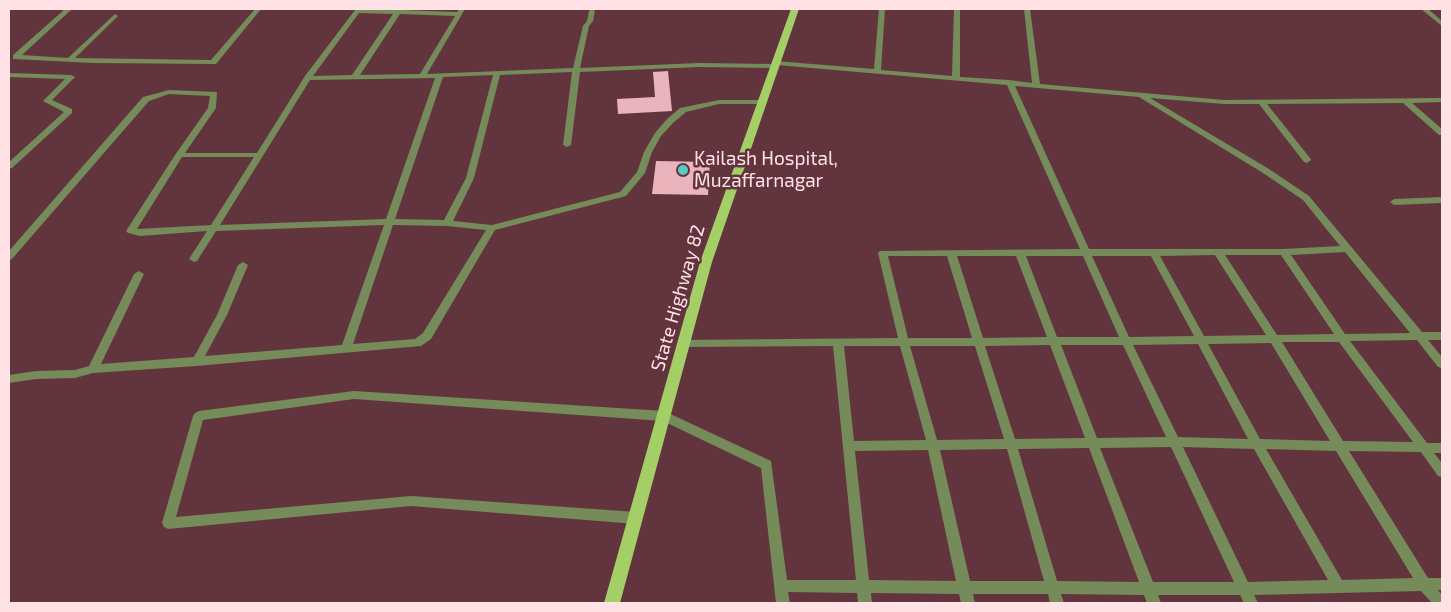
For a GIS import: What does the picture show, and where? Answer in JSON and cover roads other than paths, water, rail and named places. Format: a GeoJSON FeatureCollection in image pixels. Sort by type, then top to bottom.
{"type":"FeatureCollection","features":[{"type":"Feature","properties":{"kind":"main road","name":"State Highway 82"},"geometry":{"type":"LineString","coordinates":[[612,603],[706,262],[774,64],[795,9]]}},
{"type":"Feature","properties":{"kind":"street"},"geometry":{"type":"LineString","coordinates":[[69,9],[16,57],[71,58],[93,61],[213,62],[258,9]]}},
{"type":"Feature","properties":{"kind":"street"},"geometry":{"type":"LineString","coordinates":[[877,71],[882,9]]}},
{"type":"Feature","properties":{"kind":"street"},"geometry":{"type":"LineString","coordinates":[[956,78],[957,9]]}},
{"type":"Feature","properties":{"kind":"street"},"geometry":{"type":"LineString","coordinates":[[1027,9],[1036,85]]}},
{"type":"Feature","properties":{"kind":"street"},"geometry":{"type":"LineString","coordinates":[[1424,9],[1442,24]]}},
{"type":"Feature","properties":{"kind":"street"},"geometry":{"type":"LineString","coordinates":[[194,259],[308,78],[358,10],[460,12],[422,76]]}},
{"type":"Feature","properties":{"kind":"street"},"geometry":{"type":"LineString","coordinates":[[354,78],[399,10]]}},
{"type":"Feature","properties":{"kind":"street"},"geometry":{"type":"LineString","coordinates":[[567,145],[576,71],[586,26],[590,21],[592,11]]}},
{"type":"Feature","properties":{"kind":"street"},"geometry":{"type":"LineString","coordinates":[[71,58],[115,16]]}},
{"type":"Feature","properties":{"kind":"street"},"geometry":{"type":"LineString","coordinates":[[308,78],[774,64],[1009,82],[1140,96],[1224,102],[1442,100]]}},
{"type":"Feature","properties":{"kind":"street"},"geometry":{"type":"LineString","coordinates":[[447,223],[470,178],[497,73]]}},
{"type":"Feature","properties":{"kind":"street"},"geometry":{"type":"LineString","coordinates":[[346,348],[440,75]]}},
{"type":"Feature","properties":{"kind":"street"},"geometry":{"type":"LineString","coordinates":[[9,76],[71,77],[47,101],[69,111],[9,166]]}},
{"type":"Feature","properties":{"kind":"street"},"geometry":{"type":"LineString","coordinates":[[1009,82],[1126,342],[1250,603]]}},
{"type":"Feature","properties":{"kind":"street"},"geometry":{"type":"LineString","coordinates":[[9,257],[146,99],[169,92],[214,94],[212,108],[179,155],[131,231],[160,233],[212,228],[389,222],[447,223],[492,228],[623,194],[640,173],[658,135],[670,120],[684,110],[719,102],[761,102]]}},
{"type":"Feature","properties":{"kind":"street"},"geometry":{"type":"LineString","coordinates":[[1140,96],[1266,170],[1306,198],[1442,364]]}},
{"type":"Feature","properties":{"kind":"street"},"geometry":{"type":"LineString","coordinates":[[1406,101],[1442,133]]}},
{"type":"Feature","properties":{"kind":"street"},"geometry":{"type":"LineString","coordinates":[[1261,102],[1307,160]]}},
{"type":"Feature","properties":{"kind":"street"},"geometry":{"type":"LineString","coordinates":[[179,155],[258,155]]}},
{"type":"Feature","properties":{"kind":"street"},"geometry":{"type":"LineString","coordinates":[[1394,202],[1442,200]]}},
{"type":"Feature","properties":{"kind":"street"},"geometry":{"type":"LineString","coordinates":[[9,379],[36,375],[75,374],[93,369],[417,344],[427,336],[492,228]]}},
{"type":"Feature","properties":{"kind":"street"},"geometry":{"type":"LineString","coordinates":[[968,603],[932,445],[904,342],[883,253],[1284,252],[1349,249]]}},
{"type":"Feature","properties":{"kind":"street"},"geometry":{"type":"LineString","coordinates":[[1154,252],[1256,444],[1339,587]]}},
{"type":"Feature","properties":{"kind":"street"},"geometry":{"type":"LineString","coordinates":[[1218,252],[1274,339],[1424,584],[1440,603]]}},
{"type":"Feature","properties":{"kind":"street"},"geometry":{"type":"LineString","coordinates":[[1284,252],[1342,338],[1442,472]]}},
{"type":"Feature","properties":{"kind":"street"},"geometry":{"type":"LineString","coordinates":[[951,253],[1011,444],[1057,603]]}},
{"type":"Feature","properties":{"kind":"street"},"geometry":{"type":"LineString","coordinates":[[1020,253],[1154,603]]}},
{"type":"Feature","properties":{"kind":"street"},"geometry":{"type":"LineString","coordinates":[[196,362],[222,315],[244,265]]}},
{"type":"Feature","properties":{"kind":"street"},"geometry":{"type":"LineString","coordinates":[[93,369],[139,274]]}},
{"type":"Feature","properties":{"kind":"street"},"geometry":{"type":"LineString","coordinates":[[684,343],[1126,342],[1442,336]]}},
{"type":"Feature","properties":{"kind":"street"},"geometry":{"type":"LineString","coordinates":[[838,342],[865,603]]}},
{"type":"Feature","properties":{"kind":"street"},"geometry":{"type":"LineString","coordinates":[[636,518],[411,501],[168,523],[199,416],[354,395],[664,416],[767,465],[783,586],[783,603]]}},
{"type":"Feature","properties":{"kind":"street"},"geometry":{"type":"LineString","coordinates":[[849,446],[1174,442],[1442,448]]}},
{"type":"Feature","properties":{"kind":"street"},"geometry":{"type":"LineString","coordinates":[[783,586],[1244,589],[1442,584]]}},
{"type":"Feature","properties":{"kind":"place","name":"Kailash Hospital, Muzaffarnagar"},"geometry":{"type":"Point","coordinates":[683,170]}}]}
